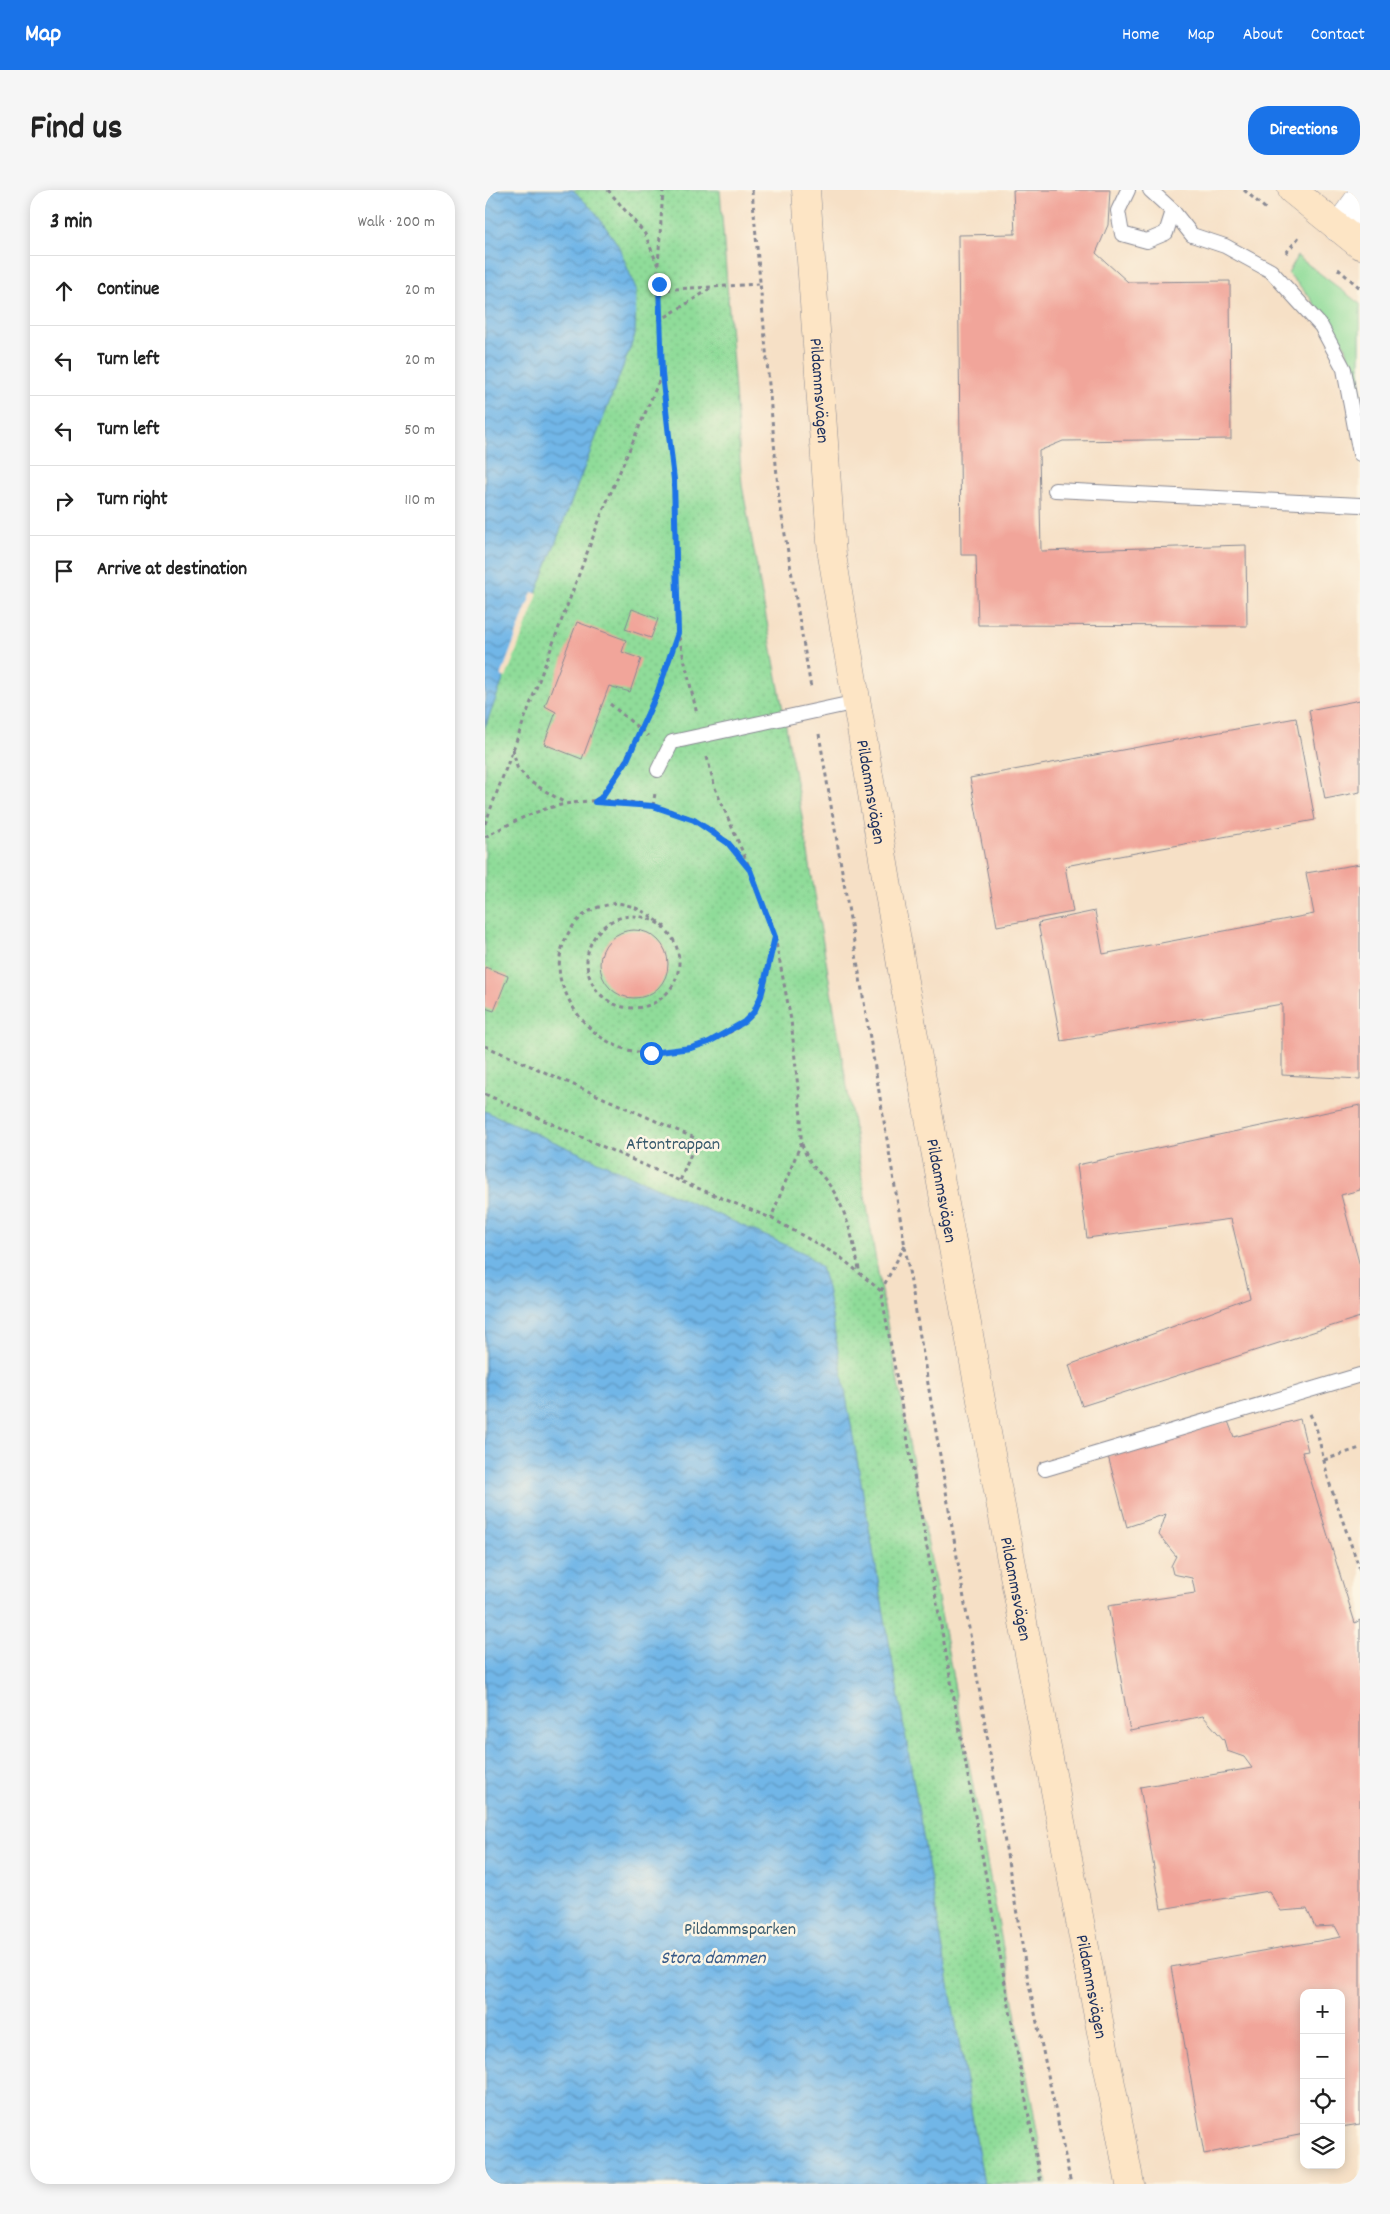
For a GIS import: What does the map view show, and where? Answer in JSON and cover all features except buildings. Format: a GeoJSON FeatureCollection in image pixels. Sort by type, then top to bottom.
{"type":"FeatureCollection","features":[{"type":"Feature","properties":{"kind":"main road","name":"Pildammsvägen"},"geometry":{"type":"LineString","coordinates":[[806,190],[833,555],[903,976],[989,1449],[1130,2184]]}},
{"type":"Feature","properties":{"kind":"main road"},"geometry":{"type":"LineString","coordinates":[[1292,190],[1360,244]]}},
{"type":"Feature","properties":{"kind":"street"},"geometry":{"type":"LineString","coordinates":[[1338,228],[1360,198]]}},
{"type":"Feature","properties":{"kind":"lane"},"geometry":{"type":"LineString","coordinates":[[1128,190],[1118,211],[1123,234],[1147,241],[1166,233],[1173,211]]}},
{"type":"Feature","properties":{"kind":"lane"},"geometry":{"type":"LineString","coordinates":[[1150,190],[1173,211],[1192,235],[1225,246],[1271,271],[1321,326],[1344,369],[1360,454]]}},
{"type":"Feature","properties":{"kind":"lane"},"geometry":{"type":"LineString","coordinates":[[1055,490],[1360,506]]}},
{"type":"Feature","properties":{"kind":"lane"},"geometry":{"type":"LineString","coordinates":[[658,770],[671,742],[857,702]]}},
{"type":"Feature","properties":{"kind":"lane"},"geometry":{"type":"LineString","coordinates":[[1045,1469],[1360,1375]]}},
{"type":"Feature","properties":{"kind":"path"},"geometry":{"type":"LineString","coordinates":[[608,190],[645,234],[657,266]]}},
{"type":"Feature","properties":{"kind":"path"},"geometry":{"type":"LineString","coordinates":[[663,190],[657,266],[662,374],[674,480],[678,633],[698,721]]}},
{"type":"Feature","properties":{"kind":"path"},"geometry":{"type":"LineString","coordinates":[[752,190],[779,499],[1028,1980],[1071,2184]]}},
{"type":"Feature","properties":{"kind":"path"},"geometry":{"type":"LineString","coordinates":[[659,290],[711,289],[760,284]]}},
{"type":"Feature","properties":{"kind":"path"},"geometry":{"type":"LineString","coordinates":[[659,321],[711,289]]}},
{"type":"Feature","properties":{"kind":"path"},"geometry":{"type":"LineString","coordinates":[[485,824],[602,513],[662,374]]}},
{"type":"Feature","properties":{"kind":"path"},"geometry":{"type":"LineString","coordinates":[[595,802],[601,798],[627,760],[658,691],[678,633]]}},
{"type":"Feature","properties":{"kind":"path"},"geometry":{"type":"LineString","coordinates":[[610,704],[649,737]]}},
{"type":"Feature","properties":{"kind":"path"},"geometry":{"type":"LineString","coordinates":[[513,749],[517,767],[529,781],[565,804]]}},
{"type":"Feature","properties":{"kind":"path"},"geometry":{"type":"LineString","coordinates":[[715,788],[750,870],[775,937],[791,1020],[801,1117],[801,1143],[807,1160],[833,1191],[849,1221],[861,1274]]}},
{"type":"Feature","properties":{"kind":"path"},"geometry":{"type":"LineString","coordinates":[[485,836],[516,820],[565,804],[595,802],[653,806],[694,820],[728,843],[750,870]]}},
{"type":"Feature","properties":{"kind":"path"},"geometry":{"type":"LineString","coordinates":[[665,927],[652,919],[638,915],[616,919],[598,931],[590,943],[587,957],[587,972],[593,986],[602,997],[616,1005],[632,1009],[648,1006],[662,998],[673,987],[679,971],[680,955],[675,939],[665,927],[645,910],[616,903],[593,908],[578,920],[567,936],[560,955],[559,977],[580,1018],[603,1040],[634,1050],[651,1053],[691,1048],[727,1033],[744,1022],[754,1012],[768,974],[769,955],[775,937]]}},
{"type":"Feature","properties":{"kind":"path"},"geometry":{"type":"LineString","coordinates":[[485,1046],[697,1139],[680,1181]]}},
{"type":"Feature","properties":{"kind":"path"},"geometry":{"type":"LineString","coordinates":[[485,1094],[680,1181],[771,1218],[839,1256],[881,1291]]}},
{"type":"Feature","properties":{"kind":"path"},"geometry":{"type":"LineString","coordinates":[[771,1218],[801,1143]]}},
{"type":"Feature","properties":{"kind":"path"},"geometry":{"type":"LineString","coordinates":[[905,1244],[881,1291],[1041,2184]]}},
{"type":"Feature","properties":{"kind":"path"},"geometry":{"type":"LineString","coordinates":[[1300,1393],[1316,1427],[1329,1482],[1360,1570]]}},
{"type":"Feature","properties":{"kind":"path"},"geometry":{"type":"LineString","coordinates":[[1324,1460],[1360,1448]]}},
{"type":"Feature","properties":{"kind":"green space","name":"Pildammsparken"},"geometry":{"type":"Polygon","coordinates":[[[485,190],[720,190],[742,485],[797,787],[881,1291],[1047,2184],[485,2184],[485,190]]]}},
{"type":"Feature","properties":{"kind":"green space"},"geometry":{"type":"Polygon","coordinates":[[[1297,256],[1360,304],[1360,402],[1346,347],[1308,295],[1288,273],[1297,256]]]}},
{"type":"Feature","properties":{"kind":"water"},"geometry":{"type":"Polygon","coordinates":[[[485,190],[573,190],[595,212],[618,245],[636,289],[635,335],[485,727],[485,190]]]}},
{"type":"Feature","properties":{"kind":"water","name":"Stora dammen"},"geometry":{"type":"Polygon","coordinates":[[[485,1111],[806,1254],[821,1268],[827,1288],[984,2184],[485,2184],[485,1111]]]}},
{"type":"Feature","properties":{"kind":"pier"},"geometry":{"type":"Polygon","coordinates":[[[532,592],[538,594],[506,678],[501,676],[532,592]]]}},
{"type":"Feature","properties":{"kind":"route"},"geometry":{"type":"LineString","coordinates":[[651,1053],[691,1048],[709,1042],[744,1022],[754,1012],[761,996],[768,974],[769,955],[775,937],[750,870],[728,843],[694,820],[653,806],[607,801],[595,802],[601,798],[627,760],[658,691],[678,633],[674,480],[662,374],[659,284]]}},
{"type":"Feature","properties":{"kind":"park label","name":"Aftontrappan"},"geometry":{"type":"Point","coordinates":[673,1143]}}]}
